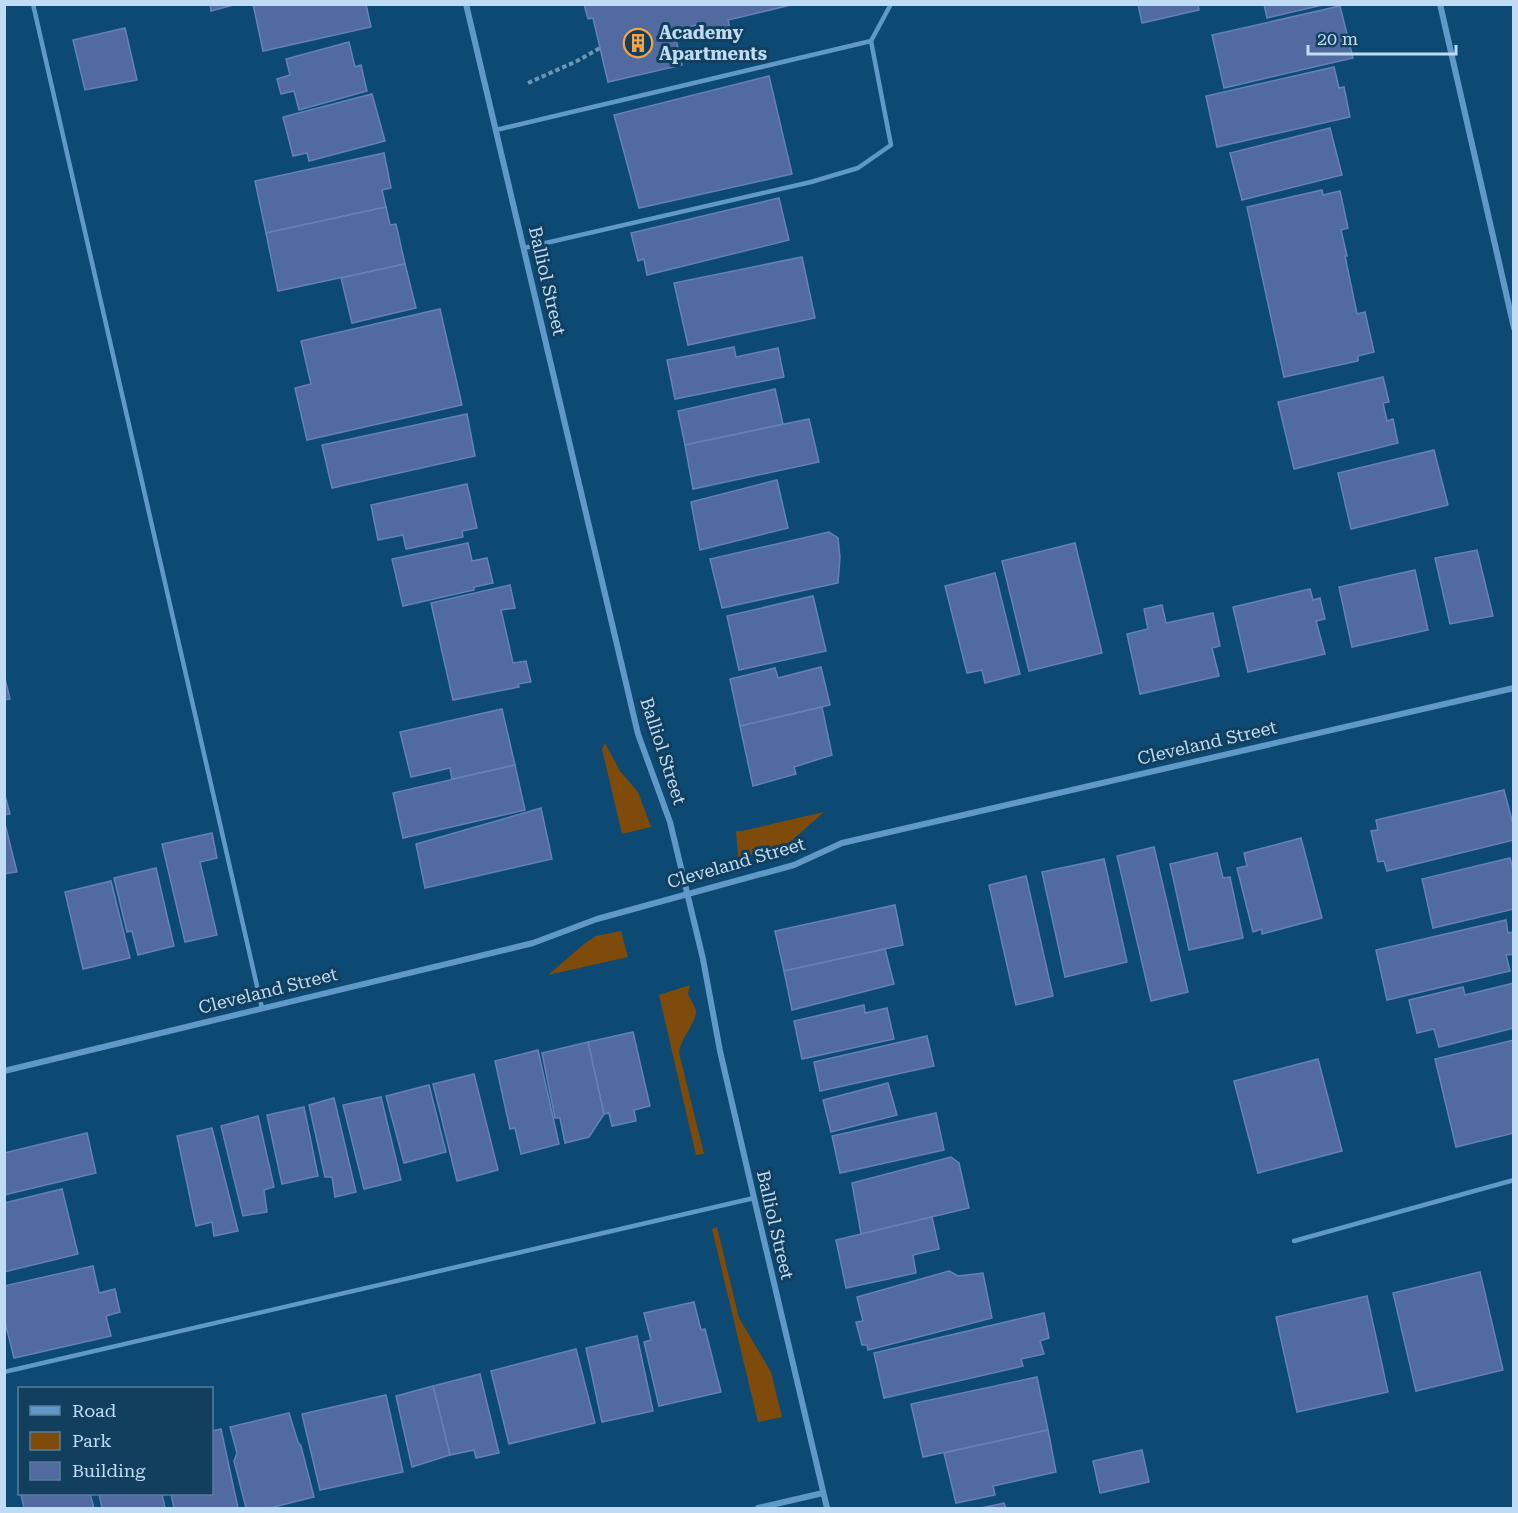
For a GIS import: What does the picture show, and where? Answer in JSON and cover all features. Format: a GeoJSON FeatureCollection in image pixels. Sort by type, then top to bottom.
{"type":"FeatureCollection","features":[{"type":"Feature","properties":{"kind":"street","name":"Balliol Street"},"geometry":{"type":"LineString","coordinates":[[466,4],[638,734],[670,822],[704,959],[720,1051],[827,1509]]}},
{"type":"Feature","properties":{"kind":"street"},"geometry":{"type":"LineString","coordinates":[[1440,4],[1514,328]]}},
{"type":"Feature","properties":{"kind":"street","name":"Cleveland Street"},"geometry":{"type":"LineString","coordinates":[[4,1071],[532,943],[597,918],[794,865],[842,843],[1514,688]]}},
{"type":"Feature","properties":{"kind":"street"},"geometry":{"type":"LineString","coordinates":[[758,1509],[823,1493]]}},
{"type":"Feature","properties":{"kind":"lane"},"geometry":{"type":"LineString","coordinates":[[33,4],[262,1008]]}},
{"type":"Feature","properties":{"kind":"lane"},"geometry":{"type":"LineString","coordinates":[[524,248],[811,182],[858,168],[891,145],[871,41],[891,4]]}},
{"type":"Feature","properties":{"kind":"lane"},"geometry":{"type":"LineString","coordinates":[[496,130],[871,41]]}},
{"type":"Feature","properties":{"kind":"lane"},"geometry":{"type":"LineString","coordinates":[[1294,1241],[1514,1180]]}},
{"type":"Feature","properties":{"kind":"lane"},"geometry":{"type":"LineString","coordinates":[[4,1372],[754,1198]]}},
{"type":"Feature","properties":{"kind":"path"},"geometry":{"type":"LineString","coordinates":[[528,83],[577,62],[600,48]]}},
{"type":"Feature","properties":{"kind":"green space"},"geometry":{"type":"Polygon","coordinates":[[[605,743],[620,771],[638,792],[651,827],[622,834],[602,749],[605,743]]]}},
{"type":"Feature","properties":{"kind":"green space"},"geometry":{"type":"Polygon","coordinates":[[[824,812],[789,843],[770,852],[738,857],[736,831],[824,812]]]}},
{"type":"Feature","properties":{"kind":"green space"},"geometry":{"type":"Polygon","coordinates":[[[621,931],[628,957],[548,975],[596,936],[621,931]]]}},
{"type":"Feature","properties":{"kind":"green space"},"geometry":{"type":"Polygon","coordinates":[[[690,985],[688,993],[696,1011],[694,1021],[682,1041],[679,1053],[704,1154],[696,1155],[659,995],[690,985]]]}},
{"type":"Feature","properties":{"kind":"green space"},"geometry":{"type":"Polygon","coordinates":[[[717,1227],[739,1318],[771,1372],[782,1417],[758,1422],[712,1229],[717,1227]]]}},
{"type":"Feature","properties":{"kind":"building"},"geometry":{"type":"Polygon","coordinates":[[[210,4],[237,4],[211,11],[210,4]]]}},
{"type":"Feature","properties":{"kind":"building"},"geometry":{"type":"Polygon","coordinates":[[[253,4],[366,4],[371,27],[263,51],[253,4]]]}},
{"type":"Feature","properties":{"kind":"building","name":"Academy Apartments"},"geometry":{"type":"Polygon","coordinates":[[[584,4],[795,4],[728,20],[731,32],[703,39],[700,24],[674,31],[682,65],[608,82],[593,18],[588,19],[584,4]]]}},
{"type":"Feature","properties":{"kind":"building"},"geometry":{"type":"Polygon","coordinates":[[[1138,4],[1198,4],[1199,10],[1142,23],[1138,4]]]}},
{"type":"Feature","properties":{"kind":"building"},"geometry":{"type":"Polygon","coordinates":[[[1264,4],[1327,4],[1267,18],[1264,4]]]}},
{"type":"Feature","properties":{"kind":"building"},"geometry":{"type":"Polygon","coordinates":[[[1340,6],[1353,58],[1224,88],[1212,35],[1340,6]]]}},
{"type":"Feature","properties":{"kind":"building"},"geometry":{"type":"Polygon","coordinates":[[[125,28],[137,80],[85,90],[73,40],[125,28]]]}},
{"type":"Feature","properties":{"kind":"building"},"geometry":{"type":"Polygon","coordinates":[[[349,42],[355,67],[361,65],[367,91],[299,110],[294,91],[281,94],[277,79],[290,75],[286,59],[349,42]]]}},
{"type":"Feature","properties":{"kind":"building"},"geometry":{"type":"Polygon","coordinates":[[[1334,67],[1339,88],[1344,87],[1350,117],[1217,147],[1206,96],[1334,67]]]}},
{"type":"Feature","properties":{"kind":"building"},"geometry":{"type":"Polygon","coordinates":[[[769,76],[792,174],[639,208],[614,115],[769,76]]]}},
{"type":"Feature","properties":{"kind":"building"},"geometry":{"type":"Polygon","coordinates":[[[372,94],[385,141],[309,161],[307,153],[293,156],[283,117],[372,94]]]}},
{"type":"Feature","properties":{"kind":"building"},"geometry":{"type":"Polygon","coordinates":[[[1330,128],[1342,175],[1242,200],[1230,153],[1330,128]]]}},
{"type":"Feature","properties":{"kind":"building"},"geometry":{"type":"Polygon","coordinates":[[[384,153],[391,188],[382,190],[386,207],[266,233],[255,181],[384,153]]]}},
{"type":"Feature","properties":{"kind":"building"},"geometry":{"type":"Polygon","coordinates":[[[1322,190],[1323,195],[1340,191],[1348,228],[1341,230],[1357,314],[1365,312],[1374,352],[1358,356],[1358,361],[1284,377],[1247,207],[1322,190]]]}},
{"type":"Feature","properties":{"kind":"building"},"geometry":{"type":"Polygon","coordinates":[[[779,198],[789,240],[647,275],[644,259],[638,261],[631,233],[779,198]]]}},
{"type":"Feature","properties":{"kind":"building"},"geometry":{"type":"Polygon","coordinates":[[[386,207],[390,225],[396,224],[405,264],[278,291],[266,233],[386,207]]]}},
{"type":"Feature","properties":{"kind":"building"},"geometry":{"type":"Polygon","coordinates":[[[802,257],[815,318],[688,345],[674,283],[802,257]]]}},
{"type":"Feature","properties":{"kind":"building"},"geometry":{"type":"Polygon","coordinates":[[[405,264],[416,308],[352,323],[341,278],[405,264]]]}},
{"type":"Feature","properties":{"kind":"building"},"geometry":{"type":"Polygon","coordinates":[[[440,309],[462,405],[307,440],[295,388],[311,384],[301,341],[440,309]]]}},
{"type":"Feature","properties":{"kind":"building"},"geometry":{"type":"Polygon","coordinates":[[[734,347],[736,357],[778,348],[784,377],[675,399],[667,360],[734,347]]]}},
{"type":"Feature","properties":{"kind":"building"},"geometry":{"type":"Polygon","coordinates":[[[1383,377],[1389,402],[1383,403],[1387,421],[1393,419],[1398,443],[1294,469],[1278,402],[1383,377]]]}},
{"type":"Feature","properties":{"kind":"building"},"geometry":{"type":"Polygon","coordinates":[[[775,389],[783,424],[685,445],[678,411],[775,389]]]}},
{"type":"Feature","properties":{"kind":"building"},"geometry":{"type":"Polygon","coordinates":[[[467,414],[475,456],[332,488],[322,445],[467,414]]]}},
{"type":"Feature","properties":{"kind":"building"},"geometry":{"type":"Polygon","coordinates":[[[809,419],[819,462],[693,489],[685,445],[809,419]]]}},
{"type":"Feature","properties":{"kind":"building"},"geometry":{"type":"Polygon","coordinates":[[[1434,450],[1448,505],[1351,529],[1338,473],[1434,450]]]}},
{"type":"Feature","properties":{"kind":"building"},"geometry":{"type":"Polygon","coordinates":[[[777,480],[788,528],[700,550],[691,502],[777,480]]]}},
{"type":"Feature","properties":{"kind":"building"},"geometry":{"type":"Polygon","coordinates":[[[467,484],[477,528],[462,531],[463,537],[406,549],[403,535],[378,540],[371,505],[467,484]]]}},
{"type":"Feature","properties":{"kind":"building"},"geometry":{"type":"Polygon","coordinates":[[[829,532],[838,538],[840,557],[838,583],[722,608],[710,559],[829,532]]]}},
{"type":"Feature","properties":{"kind":"building"},"geometry":{"type":"Polygon","coordinates":[[[468,543],[472,561],[487,558],[493,583],[474,587],[474,590],[403,606],[392,559],[468,543]]]}},
{"type":"Feature","properties":{"kind":"building"},"geometry":{"type":"Polygon","coordinates":[[[1075,543],[1102,653],[1029,671],[1002,561],[1075,543]]]}},
{"type":"Feature","properties":{"kind":"building"},"geometry":{"type":"Polygon","coordinates":[[[1477,550],[1493,616],[1450,624],[1435,558],[1477,550]]]}},
{"type":"Feature","properties":{"kind":"building"},"geometry":{"type":"Polygon","coordinates":[[[1415,570],[1428,630],[1352,647],[1339,587],[1415,570]]]}},
{"type":"Feature","properties":{"kind":"building"},"geometry":{"type":"Polygon","coordinates":[[[995,573],[1020,674],[985,683],[982,670],[967,673],[945,586],[995,573]]]}},
{"type":"Feature","properties":{"kind":"building"},"geometry":{"type":"Polygon","coordinates":[[[510,585],[515,608],[501,610],[513,663],[526,661],[531,682],[518,684],[519,687],[453,700],[431,603],[510,585]]]}},
{"type":"Feature","properties":{"kind":"building"},"geometry":{"type":"Polygon","coordinates":[[[1310,589],[1313,600],[1320,598],[1325,619],[1316,621],[1325,654],[1248,672],[1233,607],[1310,589]]]}},
{"type":"Feature","properties":{"kind":"building"},"geometry":{"type":"Polygon","coordinates":[[[813,596],[826,651],[739,670],[727,616],[813,596]]]}},
{"type":"Feature","properties":{"kind":"building"},"geometry":{"type":"Polygon","coordinates":[[[1162,605],[1166,623],[1213,613],[1220,646],[1212,648],[1219,676],[1140,694],[1127,634],[1148,629],[1144,609],[1162,605]]]}},
{"type":"Feature","properties":{"kind":"building"},"geometry":{"type":"Polygon","coordinates":[[[821,667],[830,705],[740,726],[730,679],[775,668],[778,678],[821,667]]]}},
{"type":"Feature","properties":{"kind":"building"},"geometry":{"type":"Polygon","coordinates":[[[4,675],[10,699],[4,700],[4,675]]]}},
{"type":"Feature","properties":{"kind":"building"},"geometry":{"type":"Polygon","coordinates":[[[822,707],[832,755],[794,767],[796,774],[753,786],[740,726],[822,707]]]}},
{"type":"Feature","properties":{"kind":"building"},"geometry":{"type":"Polygon","coordinates":[[[502,709],[515,765],[452,779],[450,768],[411,777],[400,732],[502,709]]]}},
{"type":"Feature","properties":{"kind":"building"},"geometry":{"type":"Polygon","coordinates":[[[515,765],[525,810],[403,838],[393,793],[515,765]]]}},
{"type":"Feature","properties":{"kind":"building"},"geometry":{"type":"Polygon","coordinates":[[[1504,790],[1514,828],[1514,840],[1387,871],[1384,861],[1378,862],[1371,831],[1378,830],[1376,820],[1504,790]]]}},
{"type":"Feature","properties":{"kind":"building"},"geometry":{"type":"Polygon","coordinates":[[[4,792],[10,814],[4,815],[4,792]]]}},
{"type":"Feature","properties":{"kind":"building"},"geometry":{"type":"Polygon","coordinates":[[[541,808],[552,859],[425,888],[416,844],[541,808]]]}},
{"type":"Feature","properties":{"kind":"building"},"geometry":{"type":"Polygon","coordinates":[[[4,820],[17,872],[4,874],[4,820]]]}},
{"type":"Feature","properties":{"kind":"building"},"geometry":{"type":"Polygon","coordinates":[[[212,833],[217,858],[200,862],[217,935],[185,942],[162,844],[212,833]]]}},
{"type":"Feature","properties":{"kind":"building"},"geometry":{"type":"Polygon","coordinates":[[[1301,838],[1322,918],[1262,934],[1262,929],[1253,932],[1237,868],[1247,866],[1244,853],[1301,838]]]}},
{"type":"Feature","properties":{"kind":"building"},"geometry":{"type":"Polygon","coordinates":[[[1154,847],[1188,992],[1151,1001],[1117,856],[1154,847]]]}},
{"type":"Feature","properties":{"kind":"building"},"geometry":{"type":"Polygon","coordinates":[[[1217,853],[1223,878],[1230,877],[1243,938],[1189,950],[1170,864],[1217,853]]]}},
{"type":"Feature","properties":{"kind":"building"},"geometry":{"type":"Polygon","coordinates":[[[1510,858],[1514,874],[1514,909],[1433,928],[1422,879],[1510,858]]]}},
{"type":"Feature","properties":{"kind":"building"},"geometry":{"type":"Polygon","coordinates":[[[1104,859],[1127,962],[1065,977],[1042,872],[1104,859]]]}},
{"type":"Feature","properties":{"kind":"building"},"geometry":{"type":"Polygon","coordinates":[[[156,868],[174,946],[138,955],[132,931],[127,932],[114,878],[156,868]]]}},
{"type":"Feature","properties":{"kind":"building"},"geometry":{"type":"Polygon","coordinates":[[[1026,876],[1053,996],[1016,1005],[989,885],[1026,876]]]}},
{"type":"Feature","properties":{"kind":"building"},"geometry":{"type":"Polygon","coordinates":[[[111,881],[130,958],[83,969],[65,892],[111,881]]]}},
{"type":"Feature","properties":{"kind":"building"},"geometry":{"type":"Polygon","coordinates":[[[895,905],[903,945],[784,971],[775,931],[895,905]]]}},
{"type":"Feature","properties":{"kind":"building"},"geometry":{"type":"Polygon","coordinates":[[[1506,920],[1508,933],[1514,932],[1514,954],[1506,955],[1510,971],[1387,1000],[1376,950],[1506,920]]]}},
{"type":"Feature","properties":{"kind":"building"},"geometry":{"type":"Polygon","coordinates":[[[885,949],[894,984],[792,1010],[784,971],[885,949]]]}},
{"type":"Feature","properties":{"kind":"building"},"geometry":{"type":"Polygon","coordinates":[[[1514,983],[1514,1028],[1439,1047],[1434,1029],[1417,1033],[1409,1000],[1463,987],[1465,995],[1514,983]]]}},
{"type":"Feature","properties":{"kind":"building"},"geometry":{"type":"Polygon","coordinates":[[[864,1005],[865,1013],[887,1008],[894,1039],[802,1059],[794,1021],[864,1005]]]}},
{"type":"Feature","properties":{"kind":"building"},"geometry":{"type":"Polygon","coordinates":[[[633,1032],[650,1106],[634,1110],[636,1121],[612,1126],[609,1113],[604,1114],[588,1042],[633,1032]]]}},
{"type":"Feature","properties":{"kind":"building"},"geometry":{"type":"Polygon","coordinates":[[[927,1036],[934,1066],[820,1091],[814,1062],[927,1036]]]}},
{"type":"Feature","properties":{"kind":"building"},"geometry":{"type":"Polygon","coordinates":[[[1514,1040],[1514,1133],[1456,1147],[1435,1059],[1514,1040]]]}},
{"type":"Feature","properties":{"kind":"building"},"geometry":{"type":"Polygon","coordinates":[[[588,1042],[604,1114],[589,1137],[565,1143],[560,1118],[555,1118],[542,1053],[588,1042]]]}},
{"type":"Feature","properties":{"kind":"building"},"geometry":{"type":"Polygon","coordinates":[[[538,1050],[559,1144],[521,1154],[515,1128],[510,1129],[495,1061],[538,1050]]]}},
{"type":"Feature","properties":{"kind":"building"},"geometry":{"type":"Polygon","coordinates":[[[1318,1059],[1342,1151],[1258,1173],[1234,1081],[1318,1059]]]}},
{"type":"Feature","properties":{"kind":"building"},"geometry":{"type":"Polygon","coordinates":[[[474,1074],[498,1170],[457,1181],[433,1084],[474,1074]]]}},
{"type":"Feature","properties":{"kind":"building"},"geometry":{"type":"Polygon","coordinates":[[[888,1083],[897,1115],[831,1132],[823,1100],[888,1083]]]}},
{"type":"Feature","properties":{"kind":"building"},"geometry":{"type":"Polygon","coordinates":[[[429,1085],[446,1152],[404,1163],[386,1096],[429,1085]]]}},
{"type":"Feature","properties":{"kind":"building"},"geometry":{"type":"Polygon","coordinates":[[[381,1097],[401,1180],[364,1189],[343,1105],[381,1097]]]}},
{"type":"Feature","properties":{"kind":"building"},"geometry":{"type":"Polygon","coordinates":[[[334,1098],[356,1192],[335,1197],[332,1177],[325,1177],[309,1105],[334,1098]]]}},
{"type":"Feature","properties":{"kind":"building"},"geometry":{"type":"Polygon","coordinates":[[[304,1107],[318,1176],[282,1184],[267,1115],[304,1107]]]}},
{"type":"Feature","properties":{"kind":"building"},"geometry":{"type":"Polygon","coordinates":[[[936,1113],[944,1150],[840,1173],[832,1136],[936,1113]]]}},
{"type":"Feature","properties":{"kind":"building"},"geometry":{"type":"Polygon","coordinates":[[[258,1116],[274,1187],[264,1190],[267,1212],[243,1216],[221,1126],[258,1116]]]}},
{"type":"Feature","properties":{"kind":"building"},"geometry":{"type":"Polygon","coordinates":[[[212,1128],[238,1231],[214,1236],[212,1222],[196,1226],[177,1136],[212,1128]]]}},
{"type":"Feature","properties":{"kind":"building"},"geometry":{"type":"Polygon","coordinates":[[[87,1133],[96,1173],[4,1195],[4,1153],[87,1133]]]}},
{"type":"Feature","properties":{"kind":"building"},"geometry":{"type":"Polygon","coordinates":[[[951,1157],[959,1163],[969,1208],[861,1234],[852,1183],[951,1157]]]}},
{"type":"Feature","properties":{"kind":"building"},"geometry":{"type":"Polygon","coordinates":[[[62,1189],[78,1254],[4,1272],[4,1203],[62,1189]]]}},
{"type":"Feature","properties":{"kind":"building"},"geometry":{"type":"Polygon","coordinates":[[[932,1217],[939,1249],[913,1255],[916,1273],[846,1288],[836,1240],[932,1217]]]}},
{"type":"Feature","properties":{"kind":"building"},"geometry":{"type":"Polygon","coordinates":[[[93,1266],[99,1293],[115,1289],[120,1312],[106,1316],[111,1336],[14,1358],[4,1318],[4,1286],[93,1266]]]}},
{"type":"Feature","properties":{"kind":"building"},"geometry":{"type":"Polygon","coordinates":[[[949,1271],[958,1276],[983,1273],[992,1318],[868,1350],[867,1345],[862,1345],[856,1322],[863,1321],[857,1297],[949,1271]]]}},
{"type":"Feature","properties":{"kind":"building"},"geometry":{"type":"Polygon","coordinates":[[[1480,1272],[1503,1370],[1416,1391],[1393,1293],[1480,1272]]]}},
{"type":"Feature","properties":{"kind":"building"},"geometry":{"type":"Polygon","coordinates":[[[1367,1296],[1388,1392],[1297,1412],[1276,1317],[1367,1296]]]}},
{"type":"Feature","properties":{"kind":"building"},"geometry":{"type":"Polygon","coordinates":[[[694,1302],[701,1330],[705,1329],[721,1392],[659,1406],[644,1342],[651,1340],[644,1313],[694,1302]]]}},
{"type":"Feature","properties":{"kind":"building"},"geometry":{"type":"Polygon","coordinates":[[[1044,1313],[1049,1338],[1040,1341],[1044,1354],[1021,1359],[1023,1366],[884,1398],[874,1353],[1044,1313]]]}},
{"type":"Feature","properties":{"kind":"building"},"geometry":{"type":"Polygon","coordinates":[[[637,1336],[653,1411],[602,1422],[586,1348],[637,1336]]]}},
{"type":"Feature","properties":{"kind":"building"},"geometry":{"type":"Polygon","coordinates":[[[576,1349],[595,1423],[509,1444],[491,1371],[576,1349]]]}},
{"type":"Feature","properties":{"kind":"building"},"geometry":{"type":"Polygon","coordinates":[[[480,1374],[499,1453],[476,1458],[474,1450],[450,1455],[433,1386],[480,1374]]]}},
{"type":"Feature","properties":{"kind":"building"},"geometry":{"type":"Polygon","coordinates":[[[1037,1377],[1048,1430],[923,1457],[911,1404],[1037,1377]]]}},
{"type":"Feature","properties":{"kind":"building"},"geometry":{"type":"Polygon","coordinates":[[[433,1386],[450,1455],[412,1467],[396,1396],[433,1386]]]}},
{"type":"Feature","properties":{"kind":"building"},"geometry":{"type":"Polygon","coordinates":[[[386,1395],[403,1472],[320,1490],[302,1414],[386,1395]]]}},
{"type":"Feature","properties":{"kind":"building"},"geometry":{"type":"Polygon","coordinates":[[[289,1413],[301,1446],[314,1497],[270,1508],[246,1508],[234,1461],[237,1453],[230,1427],[289,1413]]]}},
{"type":"Feature","properties":{"kind":"building"},"geometry":{"type":"Polygon","coordinates":[[[221,1429],[238,1508],[174,1508],[171,1495],[213,1495],[213,1431],[221,1429]]]}},
{"type":"Feature","properties":{"kind":"building"},"geometry":{"type":"Polygon","coordinates":[[[1048,1430],[1056,1472],[993,1486],[995,1495],[956,1503],[944,1453],[1048,1430]]]}},
{"type":"Feature","properties":{"kind":"building"},"geometry":{"type":"Polygon","coordinates":[[[1142,1450],[1149,1482],[1100,1493],[1093,1461],[1142,1450]]]}},
{"type":"Feature","properties":{"kind":"building"},"geometry":{"type":"Polygon","coordinates":[[[21,1495],[90,1495],[94,1508],[24,1508],[21,1495]]]}},
{"type":"Feature","properties":{"kind":"building"},"geometry":{"type":"Polygon","coordinates":[[[99,1495],[162,1495],[165,1508],[102,1508],[99,1495]]]}},
{"type":"Feature","properties":{"kind":"building"},"geometry":{"type":"Polygon","coordinates":[[[1004,1503],[1006,1508],[981,1508],[1004,1503]]]}},
{"type":"Feature","properties":{"kind":"place","name":"Academy Apartments"},"geometry":{"type":"Point","coordinates":[638,43]}}]}
